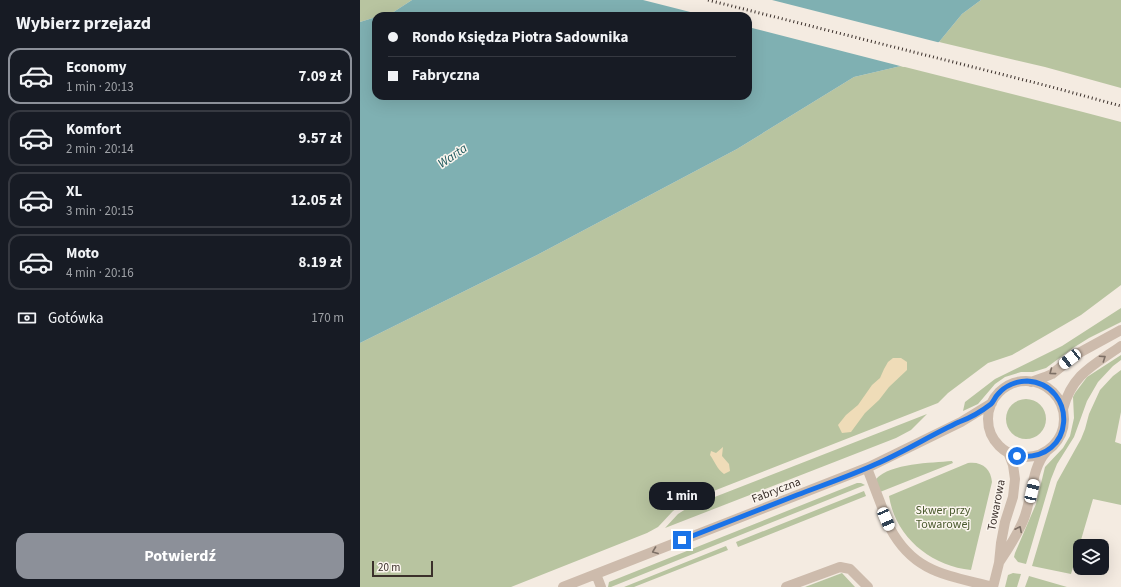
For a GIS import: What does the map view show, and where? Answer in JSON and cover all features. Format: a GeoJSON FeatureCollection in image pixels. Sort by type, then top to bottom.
{"type":"FeatureCollection","features":[{"type":"Feature","properties":{"kind":"street"},"geometry":{"type":"LineString","coordinates":[[1031,382],[1044,386],[1059,400],[1063,409],[1064,425],[1062,433],[1056,443],[1047,451],[1038,456],[1017,456],[1008,452],[998,444],[990,429],[988,420],[989,411],[992,402],[1001,391],[1020,382],[1031,382],[1045,378],[1077,354],[1121,330]]}},
{"type":"Feature","properties":{"kind":"street"},"geometry":{"type":"LineString","coordinates":[[1063,409],[1070,388],[1078,377],[1121,346]]}},
{"type":"Feature","properties":{"kind":"street","name":"Fabryczna"},"geometry":{"type":"LineString","coordinates":[[563,587],[886,460],[961,422],[992,402]]}},
{"type":"Feature","properties":{"kind":"street","name":"Towarowa"},"geometry":{"type":"LineString","coordinates":[[999,563],[1013,542],[1023,521],[1040,459],[1047,451]]}},
{"type":"Feature","properties":{"kind":"street","name":"Towarowa"},"geometry":{"type":"LineString","coordinates":[[993,587],[999,563],[1003,536],[1013,497],[1015,479],[1013,465],[1008,452]]}},
{"type":"Feature","properties":{"kind":"street"},"geometry":{"type":"LineString","coordinates":[[867,468],[890,528],[906,552],[921,564],[938,573],[993,587]]}},
{"type":"Feature","properties":{"kind":"street"},"geometry":{"type":"LineString","coordinates":[[786,587],[840,567],[850,569],[868,587]]}},
{"type":"Feature","properties":{"kind":"street"},"geometry":{"type":"LineString","coordinates":[[596,574],[601,587]]}},
{"type":"Feature","properties":{"kind":"green space"},"geometry":{"type":"Polygon","coordinates":[[[360,0],[412,0],[394,12],[372,12],[372,18],[360,22],[360,0]]]}},
{"type":"Feature","properties":{"kind":"green space"},"geometry":{"type":"Polygon","coordinates":[[[981,0],[1121,0],[1121,88],[1045,67],[939,42],[962,14],[981,0]]]}},
{"type":"Feature","properties":{"kind":"green space"},"geometry":{"type":"Polygon","coordinates":[[[901,66],[1121,122],[1121,285],[1081,315],[1012,355],[988,363],[948,393],[938,403],[688,501],[673,511],[658,527],[647,533],[511,587],[360,587],[360,343],[537,255],[737,149],[854,77],[901,66]]]}},
{"type":"Feature","properties":{"kind":"green space"},"geometry":{"type":"Polygon","coordinates":[[[1121,308],[1121,322],[1089,338],[1046,368],[1033,372],[1021,372],[1005,377],[995,384],[978,404],[963,411],[965,402],[995,379],[1062,346],[1121,308]]]}},
{"type":"Feature","properties":{"kind":"green space"},"geometry":{"type":"Polygon","coordinates":[[[1121,355],[1121,360],[1098,382],[1087,401],[1074,437],[1057,464],[1051,479],[1026,564],[1018,562],[1014,557],[1015,553],[1036,504],[1045,467],[1063,448],[1070,436],[1074,418],[1073,397],[1087,377],[1121,355]]]}},
{"type":"Feature","properties":{"kind":"green space"},"geometry":{"type":"Polygon","coordinates":[[[1121,370],[1121,412],[1115,442],[1121,444],[1121,505],[1093,499],[1081,539],[1073,539],[1073,567],[1071,574],[1032,566],[1057,482],[1081,439],[1089,414],[1100,390],[1121,370]]]}},
{"type":"Feature","properties":{"kind":"green space"},"geometry":{"type":"Polygon","coordinates":[[[1026,399],[1034,401],[1040,405],[1044,411],[1046,419],[1044,427],[1040,433],[1034,437],[1026,439],[1018,437],[1012,433],[1008,427],[1006,419],[1008,411],[1012,405],[1018,401],[1026,399]]]}},
{"type":"Feature","properties":{"kind":"green space"},"geometry":{"type":"Polygon","coordinates":[[[927,414],[911,430],[896,438],[665,528],[678,514],[689,507],[927,414]]]}},
{"type":"Feature","properties":{"kind":"green space"},"geometry":{"type":"Polygon","coordinates":[[[952,461],[953,463],[880,492],[876,479],[891,470],[923,463],[952,461]]]}},
{"type":"Feature","properties":{"kind":"green space","name":"Skwer przy Towarowej"},"geometry":{"type":"Polygon","coordinates":[[[968,463],[978,463],[985,467],[990,473],[992,482],[971,570],[942,562],[917,546],[907,536],[899,524],[889,496],[968,463]]]}},
{"type":"Feature","properties":{"kind":"green space"},"geometry":{"type":"Polygon","coordinates":[[[857,483],[865,485],[608,587],[609,582],[857,483]]]}},
{"type":"Feature","properties":{"kind":"green space"},"geometry":{"type":"Polygon","coordinates":[[[864,491],[866,496],[738,547],[736,542],[864,491]]]}},
{"type":"Feature","properties":{"kind":"green space"},"geometry":{"type":"Polygon","coordinates":[[[726,546],[728,550],[634,587],[624,587],[726,546]]]}},
{"type":"Feature","properties":{"kind":"green space"},"geometry":{"type":"Polygon","coordinates":[[[842,573],[855,587],[805,587],[842,573]]]}},
{"type":"Feature","properties":{"kind":"green space"},"geometry":{"type":"Polygon","coordinates":[[[1013,573],[1021,574],[1017,587],[1005,587],[1008,575],[1013,573]]]}},
{"type":"Feature","properties":{"kind":"green space"},"geometry":{"type":"Polygon","coordinates":[[[1029,576],[1067,587],[1025,587],[1029,576]]]}},
{"type":"Feature","properties":{"kind":"sand"},"geometry":{"type":"Polygon","coordinates":[[[893,358],[901,358],[907,362],[907,370],[865,413],[851,432],[842,433],[838,425],[846,415],[858,405],[872,385],[880,378],[888,362],[893,358]]]}},
{"type":"Feature","properties":{"kind":"sand"},"geometry":{"type":"Polygon","coordinates":[[[723,447],[722,456],[729,464],[730,471],[724,474],[718,468],[710,455],[711,451],[716,453],[723,447]]]}},
{"type":"Feature","properties":{"kind":"water","name":"Warta"},"geometry":{"type":"Polygon","coordinates":[[[412,0],[981,0],[962,14],[939,42],[901,66],[854,77],[737,149],[537,255],[360,343],[360,22],[372,18],[372,100],[752,100],[752,12],[394,12],[412,0]]]}},
{"type":"Feature","properties":{"kind":"pier"},"geometry":{"type":"Polygon","coordinates":[[[643,0],[772,0],[941,43],[904,67],[752,28],[752,12],[690,12],[643,0]]]}},
{"type":"Feature","properties":{"kind":"railway"},"geometry":{"type":"LineString","coordinates":[[708,0],[1048,86],[1121,106]]}},
{"type":"Feature","properties":{"kind":"route"},"geometry":{"type":"LineString","coordinates":[[682,540],[886,460],[977,413],[992,402],[1001,391],[1007,387],[1020,382],[1034,382],[1044,386],[1059,400],[1063,409],[1064,425],[1058,440],[1047,451],[1038,456],[1017,456]]}}]}
